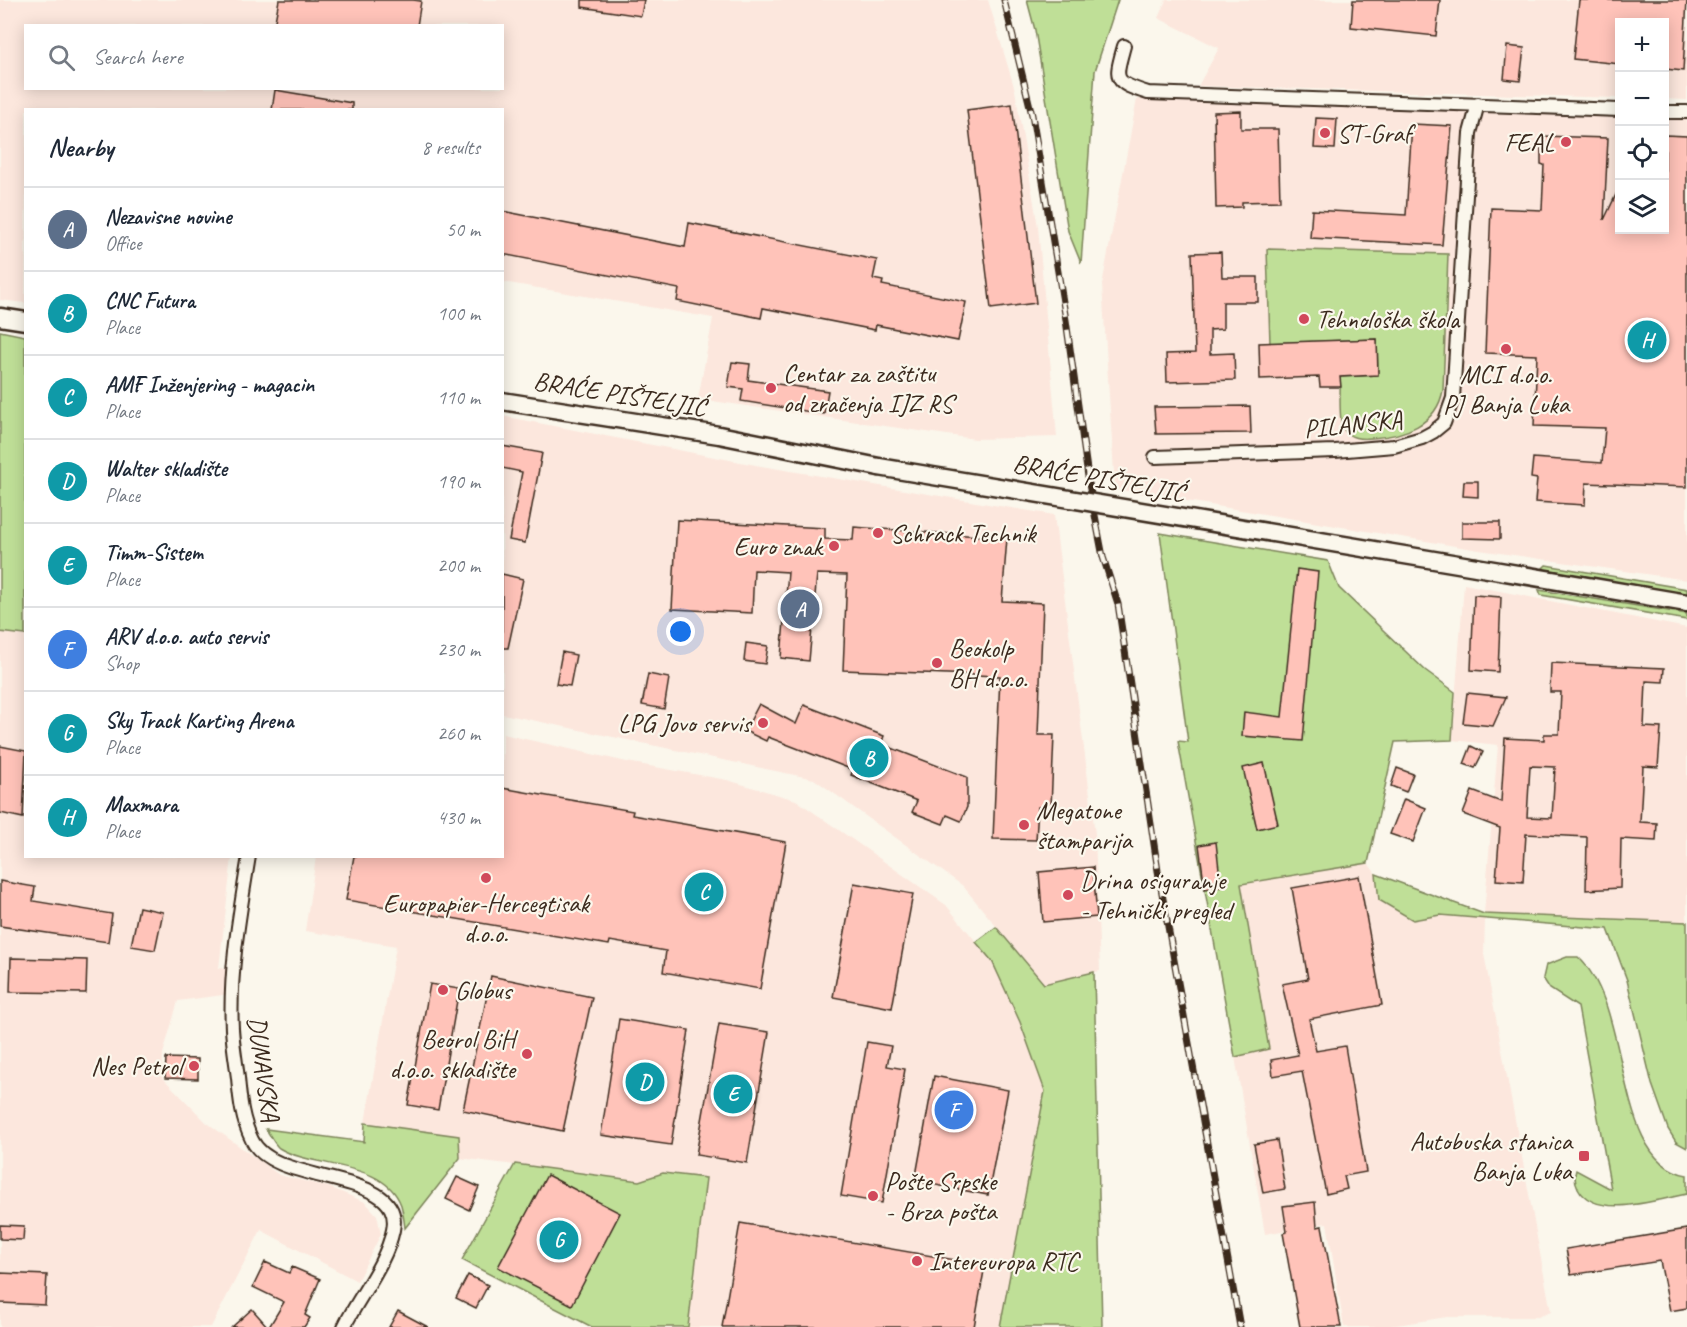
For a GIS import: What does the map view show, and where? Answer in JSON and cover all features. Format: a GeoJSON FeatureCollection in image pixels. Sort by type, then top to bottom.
{"type":"FeatureCollection","features":[{"type":"Feature","properties":{"kind":"street"},"geometry":{"type":"LineString","coordinates":[[1124,46],[1116,69],[1119,78],[1124,84],[1148,93],[1615,110]]}},
{"type":"Feature","properties":{"kind":"street","name":"PILANSKA"},"geometry":{"type":"LineString","coordinates":[[1155,457],[1379,448],[1422,438],[1444,423],[1453,398],[1470,133],[1478,104]]}},
{"type":"Feature","properties":{"kind":"street"},"geometry":{"type":"LineString","coordinates":[[1669,112],[1687,112]]}},
{"type":"Feature","properties":{"kind":"street"},"geometry":{"type":"LineString","coordinates":[[0,317],[24,321]]}},
{"type":"Feature","properties":{"kind":"street","name":"BRAĆE PIŠTELJIĆ"},"geometry":{"type":"LineString","coordinates":[[504,400],[719,435],[879,466],[1687,603]]}},
{"type":"Feature","properties":{"kind":"street","name":"DUNAVSKA"},"geometry":{"type":"LineString","coordinates":[[249,858],[239,919],[232,1027],[242,1114],[252,1142],[269,1159],[285,1167],[340,1180],[369,1190],[386,1200],[392,1214],[394,1228],[384,1253],[344,1327]]}},
{"type":"Feature","properties":{"kind":"shaded area"},"geometry":{"type":"Polygon","coordinates":[[[0,0],[988,0],[1015,90],[1038,227],[1057,437],[975,439],[698,399],[713,318],[504,282],[504,108],[24,108],[24,303],[0,300],[0,0]]]}},
{"type":"Feature","properties":{"kind":"shaded area"},"geometry":{"type":"Polygon","coordinates":[[[1166,0],[1687,0],[1687,100],[1669,99],[1669,18],[1615,18],[1615,98],[1198,86],[1219,48],[1158,18],[1166,0]]]}},
{"type":"Feature","properties":{"kind":"shaded area"},"geometry":{"type":"Polygon","coordinates":[[[1137,99],[1415,106],[1615,115],[1615,234],[1669,234],[1669,117],[1687,118],[1687,580],[1479,550],[1115,489],[1102,285],[1137,99]]]}},
{"type":"Feature","properties":{"kind":"shaded area"},"geometry":{"type":"Polygon","coordinates":[[[504,416],[761,466],[1054,515],[1095,834],[1100,971],[1044,984],[963,886],[814,779],[504,714],[504,416]]]}},
{"type":"Feature","properties":{"kind":"shaded area"},"geometry":{"type":"Polygon","coordinates":[[[1464,584],[1687,628],[1687,922],[1484,914],[1498,745],[1452,740],[1464,584]]]}},
{"type":"Feature","properties":{"kind":"shaded area"},"geometry":{"type":"Polygon","coordinates":[[[0,632],[24,635],[24,858],[232,858],[219,968],[235,970],[234,989],[223,995],[178,1001],[163,1054],[162,1077],[206,1122],[279,1175],[329,1187],[365,1202],[377,1215],[381,1234],[357,1281],[261,1230],[211,1327],[0,1327],[0,632]]]}},
{"type":"Feature","properties":{"kind":"shaded area"},"geometry":{"type":"Polygon","coordinates":[[[504,734],[627,762],[727,780],[796,800],[946,905],[992,961],[1020,1023],[1045,1091],[1000,1327],[688,1327],[706,1178],[663,1173],[639,1181],[460,1158],[458,1136],[365,1123],[396,946],[305,931],[316,858],[504,858],[504,734]]]}},
{"type":"Feature","properties":{"kind":"shaded area"},"geometry":{"type":"Polygon","coordinates":[[[1368,863],[1376,874],[1379,900],[1413,920],[1440,915],[1485,919],[1484,954],[1551,1312],[1538,1317],[1447,1317],[1384,1327],[1344,1327],[1327,1223],[1265,1234],[1235,1057],[1269,1049],[1241,884],[1368,863]]]}},
{"type":"Feature","properties":{"kind":"green space"},"geometry":{"type":"Polygon","coordinates":[[[1027,0],[1118,0],[1095,71],[1081,263],[1068,231],[1035,30],[1027,0]]]}},
{"type":"Feature","properties":{"kind":"green space"},"geometry":{"type":"Polygon","coordinates":[[[1267,249],[1448,254],[1443,390],[1434,412],[1426,420],[1407,431],[1384,437],[1360,438],[1346,432],[1341,424],[1340,377],[1378,375],[1377,339],[1270,343],[1267,249]]]}},
{"type":"Feature","properties":{"kind":"green space"},"geometry":{"type":"Polygon","coordinates":[[[0,331],[24,336],[24,635],[0,632],[0,331]]]}},
{"type":"Feature","properties":{"kind":"green space"},"geometry":{"type":"Polygon","coordinates":[[[1160,533],[1328,561],[1339,588],[1425,670],[1455,692],[1452,740],[1395,742],[1368,863],[1241,884],[1269,1049],[1235,1057],[1178,741],[1188,742],[1160,533]]]}},
{"type":"Feature","properties":{"kind":"green space"},"geometry":{"type":"Polygon","coordinates":[[[1546,565],[1687,589],[1687,595],[1546,571],[1543,568],[1546,565]]]}},
{"type":"Feature","properties":{"kind":"green space"},"geometry":{"type":"Polygon","coordinates":[[[1539,590],[1687,614],[1687,620],[1541,595],[1539,590]]]}},
{"type":"Feature","properties":{"kind":"green space"},"geometry":{"type":"Polygon","coordinates":[[[1376,874],[1484,914],[1687,922],[1687,1148],[1676,1142],[1668,1129],[1652,1084],[1627,980],[1608,929],[1440,915],[1413,920],[1379,900],[1376,874]]]}},
{"type":"Feature","properties":{"kind":"green space"},"geometry":{"type":"Polygon","coordinates":[[[996,927],[1044,984],[1094,972],[1102,1327],[1000,1327],[1045,1091],[1020,1022],[992,961],[976,942],[996,927]]]}},
{"type":"Feature","properties":{"kind":"green space"},"geometry":{"type":"Polygon","coordinates":[[[1567,957],[1578,957],[1596,980],[1608,1011],[1634,1114],[1646,1143],[1663,1164],[1687,1175],[1687,1194],[1645,1203],[1613,1206],[1598,1204],[1586,1198],[1578,1188],[1575,1179],[1576,1170],[1611,1189],[1578,1007],[1550,989],[1543,978],[1546,965],[1567,957]]]}},
{"type":"Feature","properties":{"kind":"green space"},"geometry":{"type":"Polygon","coordinates":[[[365,1123],[459,1136],[460,1158],[405,1228],[401,1205],[393,1190],[380,1180],[347,1168],[293,1155],[279,1148],[266,1129],[364,1142],[365,1123]]]}},
{"type":"Feature","properties":{"kind":"green space"},"geometry":{"type":"Polygon","coordinates":[[[515,1164],[639,1181],[663,1173],[706,1178],[688,1327],[592,1327],[462,1260],[515,1164]]]}},
{"type":"Feature","properties":{"kind":"building"},"geometry":{"type":"Polygon","coordinates":[[[279,0],[421,1],[417,24],[274,24],[279,0]]]}},
{"type":"Feature","properties":{"kind":"building"},"geometry":{"type":"Polygon","coordinates":[[[582,0],[644,0],[641,16],[582,7],[582,0]]]}},
{"type":"Feature","properties":{"kind":"building"},"geometry":{"type":"Polygon","coordinates":[[[1353,0],[1440,0],[1436,36],[1351,27],[1353,0]]]}},
{"type":"Feature","properties":{"kind":"building"},"geometry":{"type":"Polygon","coordinates":[[[1579,0],[1687,0],[1683,71],[1669,69],[1669,18],[1615,18],[1615,63],[1573,59],[1579,0]]]}},
{"type":"Feature","properties":{"kind":"building"},"geometry":{"type":"Polygon","coordinates":[[[1507,46],[1524,48],[1520,81],[1504,79],[1507,46]]]}},
{"type":"Feature","properties":{"kind":"building"},"geometry":{"type":"Polygon","coordinates":[[[275,90],[352,103],[352,108],[272,108],[275,90]]]}},
{"type":"Feature","properties":{"kind":"building"},"geometry":{"type":"Polygon","coordinates":[[[1012,104],[1036,303],[991,309],[967,110],[1012,104]]]}},
{"type":"Feature","properties":{"kind":"building"},"geometry":{"type":"Polygon","coordinates":[[[1241,111],[1241,129],[1278,129],[1280,201],[1242,202],[1242,207],[1216,208],[1214,112],[1241,111]]]}},
{"type":"Feature","properties":{"kind":"building","name":"ST-Graf"},"geometry":{"type":"Polygon","coordinates":[[[1316,118],[1337,119],[1335,149],[1314,148],[1316,118]]]}},
{"type":"Feature","properties":{"kind":"building"},"geometry":{"type":"Polygon","coordinates":[[[1412,124],[1452,126],[1442,245],[1310,238],[1312,210],[1406,215],[1412,124]]]}},
{"type":"Feature","properties":{"kind":"building"},"geometry":{"type":"Polygon","coordinates":[[[1669,135],[1687,136],[1687,487],[1586,483],[1585,505],[1535,502],[1537,479],[1531,478],[1533,458],[1602,463],[1605,428],[1534,426],[1537,355],[1485,353],[1491,208],[1542,210],[1544,165],[1541,164],[1541,136],[1608,138],[1604,220],[1615,197],[1615,234],[1669,234],[1669,135]]]}},
{"type":"Feature","properties":{"kind":"building"},"geometry":{"type":"Polygon","coordinates":[[[504,211],[685,247],[689,223],[877,260],[873,279],[883,281],[882,285],[966,302],[958,341],[876,325],[875,330],[763,308],[761,318],[677,301],[679,289],[504,254],[504,211]]]}},
{"type":"Feature","properties":{"kind":"building"},"geometry":{"type":"Polygon","coordinates":[[[1221,252],[1222,277],[1258,277],[1258,302],[1223,302],[1223,329],[1210,330],[1210,354],[1234,353],[1235,380],[1167,382],[1166,354],[1195,353],[1192,253],[1221,252]]]}},
{"type":"Feature","properties":{"kind":"building"},"geometry":{"type":"Polygon","coordinates":[[[1377,339],[1378,375],[1340,377],[1341,387],[1320,387],[1319,377],[1260,379],[1259,343],[1377,339]]]}},
{"type":"Feature","properties":{"kind":"building","name":"Centar za zaštitu od zračenja IJZ RS"},"geometry":{"type":"Polygon","coordinates":[[[732,362],[750,364],[748,380],[828,391],[824,414],[741,401],[743,389],[728,387],[732,362]]]}},
{"type":"Feature","properties":{"kind":"building"},"geometry":{"type":"Polygon","coordinates":[[[1250,406],[1251,433],[1156,434],[1154,407],[1250,406]]]}},
{"type":"Feature","properties":{"kind":"building"},"geometry":{"type":"Polygon","coordinates":[[[504,446],[542,453],[525,543],[509,540],[522,472],[504,468],[504,446]]]}},
{"type":"Feature","properties":{"kind":"building"},"geometry":{"type":"Polygon","coordinates":[[[1464,481],[1478,481],[1478,497],[1463,496],[1464,481]]]}},
{"type":"Feature","properties":{"kind":"building"},"geometry":{"type":"Polygon","coordinates":[[[677,520],[825,528],[825,539],[853,540],[854,527],[1007,538],[1002,601],[1043,603],[1038,735],[1054,735],[1051,807],[1038,807],[1036,840],[993,839],[1000,676],[843,670],[847,575],[817,574],[809,661],[781,658],[788,572],[754,570],[752,613],[672,609],[677,520]]]}},
{"type":"Feature","properties":{"kind":"building"},"geometry":{"type":"Polygon","coordinates":[[[1462,522],[1500,522],[1500,539],[1462,538],[1462,522]]]}},
{"type":"Feature","properties":{"kind":"building"},"geometry":{"type":"Polygon","coordinates":[[[1297,569],[1318,572],[1303,741],[1242,736],[1244,712],[1282,717],[1297,569]]]}},
{"type":"Feature","properties":{"kind":"building"},"geometry":{"type":"Polygon","coordinates":[[[504,574],[523,579],[508,648],[504,648],[504,574]]]}},
{"type":"Feature","properties":{"kind":"building"},"geometry":{"type":"Polygon","coordinates":[[[1474,595],[1501,597],[1498,672],[1471,670],[1474,595]]]}},
{"type":"Feature","properties":{"kind":"building"},"geometry":{"type":"Polygon","coordinates":[[[746,643],[768,646],[765,664],[744,661],[746,643]]]}},
{"type":"Feature","properties":{"kind":"building"},"geometry":{"type":"Polygon","coordinates":[[[562,652],[576,655],[570,686],[556,684],[562,652]]]}},
{"type":"Feature","properties":{"kind":"building"},"geometry":{"type":"Polygon","coordinates":[[[1551,663],[1664,668],[1663,682],[1646,681],[1644,727],[1661,728],[1658,767],[1643,766],[1640,822],[1657,823],[1656,841],[1621,839],[1620,888],[1586,890],[1587,837],[1526,834],[1523,882],[1496,880],[1500,828],[1463,814],[1472,791],[1501,802],[1505,738],[1544,740],[1544,734],[1559,734],[1561,692],[1550,692],[1551,663]],[[1530,766],[1527,817],[1552,818],[1555,767],[1530,766]]]}},
{"type":"Feature","properties":{"kind":"building"},"geometry":{"type":"Polygon","coordinates":[[[648,674],[669,678],[664,709],[642,705],[648,674]]]}},
{"type":"Feature","properties":{"kind":"building"},"geometry":{"type":"Polygon","coordinates":[[[1467,693],[1506,697],[1493,726],[1463,723],[1467,693]]]}},
{"type":"Feature","properties":{"kind":"building"},"geometry":{"type":"Polygon","coordinates":[[[759,704],[796,724],[804,705],[884,736],[881,744],[967,777],[967,807],[961,821],[947,815],[943,824],[912,812],[917,801],[851,775],[853,770],[768,737],[766,741],[745,731],[759,704]]]}},
{"type":"Feature","properties":{"kind":"building"},"geometry":{"type":"Polygon","coordinates":[[[0,746],[24,751],[24,796],[23,818],[0,813],[0,746]]]}},
{"type":"Feature","properties":{"kind":"building"},"geometry":{"type":"Polygon","coordinates":[[[1471,746],[1483,752],[1475,768],[1464,764],[1471,746]]]}},
{"type":"Feature","properties":{"kind":"building"},"geometry":{"type":"Polygon","coordinates":[[[1264,763],[1278,824],[1257,829],[1243,768],[1264,763]]]}},
{"type":"Feature","properties":{"kind":"building"},"geometry":{"type":"Polygon","coordinates":[[[1397,768],[1413,774],[1406,792],[1391,786],[1397,768]]]}},
{"type":"Feature","properties":{"kind":"building"},"geometry":{"type":"Polygon","coordinates":[[[504,788],[633,811],[632,815],[786,842],[760,989],[663,972],[666,951],[610,941],[609,945],[346,900],[354,858],[504,858],[504,788]]]}},
{"type":"Feature","properties":{"kind":"building"},"geometry":{"type":"Polygon","coordinates":[[[1404,799],[1426,808],[1413,842],[1390,834],[1404,799]]]}},
{"type":"Feature","properties":{"kind":"building"},"geometry":{"type":"Polygon","coordinates":[[[1216,842],[1221,887],[1205,889],[1199,845],[1216,842]]]}},
{"type":"Feature","properties":{"kind":"building","name":"Drina osiguranje - Tehnički pregled"},"geometry":{"type":"Polygon","coordinates":[[[1093,867],[1097,917],[1043,922],[1039,872],[1093,867]]]}},
{"type":"Feature","properties":{"kind":"building"},"geometry":{"type":"Polygon","coordinates":[[[1359,876],[1382,1005],[1309,1019],[1316,1051],[1345,1046],[1366,1172],[1344,1176],[1347,1189],[1326,1194],[1302,1071],[1273,1076],[1271,1060],[1298,1055],[1282,984],[1308,979],[1292,888],[1359,876]]]}},
{"type":"Feature","properties":{"kind":"building"},"geometry":{"type":"Polygon","coordinates":[[[0,881],[35,887],[33,901],[112,914],[108,942],[0,926],[0,881]]]}},
{"type":"Feature","properties":{"kind":"building"},"geometry":{"type":"Polygon","coordinates":[[[854,883],[913,894],[892,1008],[833,997],[854,883]]]}},
{"type":"Feature","properties":{"kind":"building"},"geometry":{"type":"Polygon","coordinates":[[[139,907],[163,912],[155,950],[131,946],[139,907]]]}},
{"type":"Feature","properties":{"kind":"building"},"geometry":{"type":"Polygon","coordinates":[[[11,958],[87,960],[86,993],[10,992],[11,958]]]}},
{"type":"Feature","properties":{"kind":"building","name":"Beorol BiH d.o.o. skladište"},"geometry":{"type":"Polygon","coordinates":[[[491,976],[592,997],[563,1131],[463,1110],[491,976]]]}},
{"type":"Feature","properties":{"kind":"building"},"geometry":{"type":"Polygon","coordinates":[[[430,984],[459,989],[438,1110],[408,1105],[430,984]]]}},
{"type":"Feature","properties":{"kind":"building"},"geometry":{"type":"Polygon","coordinates":[[[619,1019],[689,1030],[671,1145],[601,1135],[619,1019]]]}},
{"type":"Feature","properties":{"kind":"building"},"geometry":{"type":"Polygon","coordinates":[[[719,1024],[769,1032],[747,1163],[696,1155],[719,1024]]]}},
{"type":"Feature","properties":{"kind":"building"},"geometry":{"type":"Polygon","coordinates":[[[867,1042],[891,1046],[887,1066],[905,1069],[882,1203],[841,1196],[867,1042]]]}},
{"type":"Feature","properties":{"kind":"building"},"geometry":{"type":"Polygon","coordinates":[[[166,1058],[198,1059],[198,1079],[165,1078],[166,1058]]]}},
{"type":"Feature","properties":{"kind":"building"},"geometry":{"type":"Polygon","coordinates":[[[934,1076],[1008,1090],[988,1195],[915,1181],[934,1076]]]}},
{"type":"Feature","properties":{"kind":"building"},"geometry":{"type":"Polygon","coordinates":[[[1277,1140],[1285,1189],[1263,1193],[1254,1144],[1277,1140]]]}},
{"type":"Feature","properties":{"kind":"building"},"geometry":{"type":"Polygon","coordinates":[[[547,1175],[620,1213],[572,1305],[498,1267],[547,1175]]]}},
{"type":"Feature","properties":{"kind":"building"},"geometry":{"type":"Polygon","coordinates":[[[457,1177],[479,1187],[469,1210],[446,1199],[457,1177]]]}},
{"type":"Feature","properties":{"kind":"building"},"geometry":{"type":"Polygon","coordinates":[[[1315,1202],[1317,1227],[1322,1226],[1341,1327],[1300,1327],[1283,1233],[1287,1232],[1283,1206],[1315,1202]]]}},
{"type":"Feature","properties":{"kind":"building"},"geometry":{"type":"Polygon","coordinates":[[[740,1223],[985,1265],[974,1327],[722,1327],[740,1223]]]}},
{"type":"Feature","properties":{"kind":"building"},"geometry":{"type":"Polygon","coordinates":[[[0,1225],[24,1226],[23,1240],[0,1239],[0,1225]]]}},
{"type":"Feature","properties":{"kind":"building"},"geometry":{"type":"Polygon","coordinates":[[[1687,1229],[1687,1308],[1670,1311],[1660,1261],[1571,1275],[1566,1249],[1687,1229]]]}},
{"type":"Feature","properties":{"kind":"building"},"geometry":{"type":"Polygon","coordinates":[[[265,1262],[289,1273],[292,1267],[320,1279],[305,1315],[310,1318],[304,1327],[269,1327],[284,1302],[253,1287],[265,1262]]]}},
{"type":"Feature","properties":{"kind":"building"},"geometry":{"type":"Polygon","coordinates":[[[0,1273],[47,1275],[45,1305],[0,1303],[0,1273]]]}},
{"type":"Feature","properties":{"kind":"building"},"geometry":{"type":"Polygon","coordinates":[[[468,1275],[488,1285],[476,1308],[456,1298],[468,1275]]]}},
{"type":"Feature","properties":{"kind":"building"},"geometry":{"type":"Polygon","coordinates":[[[252,1309],[268,1327],[232,1327],[252,1309]]]}},
{"type":"Feature","properties":{"kind":"building"},"geometry":{"type":"Polygon","coordinates":[[[398,1311],[428,1327],[389,1327],[398,1311]]]}},
{"type":"Feature","properties":{"kind":"railway"},"geometry":{"type":"LineString","coordinates":[[1004,0],[1032,115],[1066,320],[1089,484],[1103,557],[1118,604],[1158,871],[1240,1327]]}},
{"type":"Feature","properties":{"kind":"place","name":"ST-Graf"},"geometry":{"type":"Point","coordinates":[1325,133]}},
{"type":"Feature","properties":{"kind":"place","name":"FEAL"},"geometry":{"type":"Point","coordinates":[1566,142]}},
{"type":"Feature","properties":{"kind":"place","name":"Tehnološka škola"},"geometry":{"type":"Point","coordinates":[1304,319]}},
{"type":"Feature","properties":{"kind":"place","name":"Maxmara"},"geometry":{"type":"Point","coordinates":[1647,340]}},
{"type":"Feature","properties":{"kind":"place","name":"MCI d.o.o. PJ Banja Luka"},"geometry":{"type":"Point","coordinates":[1506,349]}},
{"type":"Feature","properties":{"kind":"place","name":"Centar za zaštitu od zračenja IJZ RS"},"geometry":{"type":"Point","coordinates":[771,388]}},
{"type":"Feature","properties":{"kind":"place","name":"Schrack Technik"},"geometry":{"type":"Point","coordinates":[878,533]}},
{"type":"Feature","properties":{"kind":"place","name":"Euro znak"},"geometry":{"type":"Point","coordinates":[834,546]}},
{"type":"Feature","properties":{"kind":"place","name":"Nezavisne novine"},"geometry":{"type":"Point","coordinates":[800,609]}},
{"type":"Feature","properties":{"kind":"place","name":"Beokolp BH d.o.o."},"geometry":{"type":"Point","coordinates":[937,663]}},
{"type":"Feature","properties":{"kind":"place","name":"LPG Jovo servis"},"geometry":{"type":"Point","coordinates":[763,723]}},
{"type":"Feature","properties":{"kind":"place","name":"CNC Futura"},"geometry":{"type":"Point","coordinates":[869,758]}},
{"type":"Feature","properties":{"kind":"place","name":"Megatone štamparija"},"geometry":{"type":"Point","coordinates":[1024,825]}},
{"type":"Feature","properties":{"kind":"place","name":"Europapier-Hercegtisak d.o.o."},"geometry":{"type":"Point","coordinates":[486,878]}},
{"type":"Feature","properties":{"kind":"place","name":"AMF Inženjering - magacin"},"geometry":{"type":"Point","coordinates":[704,892]}},
{"type":"Feature","properties":{"kind":"place","name":"Drina osiguranje - Tehnički pregled"},"geometry":{"type":"Point","coordinates":[1068,895]}},
{"type":"Feature","properties":{"kind":"place","name":"Globus"},"geometry":{"type":"Point","coordinates":[443,990]}},
{"type":"Feature","properties":{"kind":"place","name":"Beorol BiH d.o.o. skladište"},"geometry":{"type":"Point","coordinates":[527,1054]}},
{"type":"Feature","properties":{"kind":"place","name":"Nes Petrol"},"geometry":{"type":"Point","coordinates":[194,1066]}},
{"type":"Feature","properties":{"kind":"place","name":"Walter skladište"},"geometry":{"type":"Point","coordinates":[645,1082]}},
{"type":"Feature","properties":{"kind":"place","name":"Timm-Sistem"},"geometry":{"type":"Point","coordinates":[733,1094]}},
{"type":"Feature","properties":{"kind":"place","name":"ARV d.o.o. auto servis"},"geometry":{"type":"Point","coordinates":[954,1110]}},
{"type":"Feature","properties":{"kind":"place","name":"Autobuska stanica Banja Luka"},"geometry":{"type":"Point","coordinates":[1584,1156]}},
{"type":"Feature","properties":{"kind":"place","name":"Pošte Srpske - Brza pošta"},"geometry":{"type":"Point","coordinates":[873,1196]}},
{"type":"Feature","properties":{"kind":"place","name":"Sky Track Karting Arena"},"geometry":{"type":"Point","coordinates":[559,1240]}},
{"type":"Feature","properties":{"kind":"place","name":"Intereuropa RTC"},"geometry":{"type":"Point","coordinates":[917,1261]}}]}
